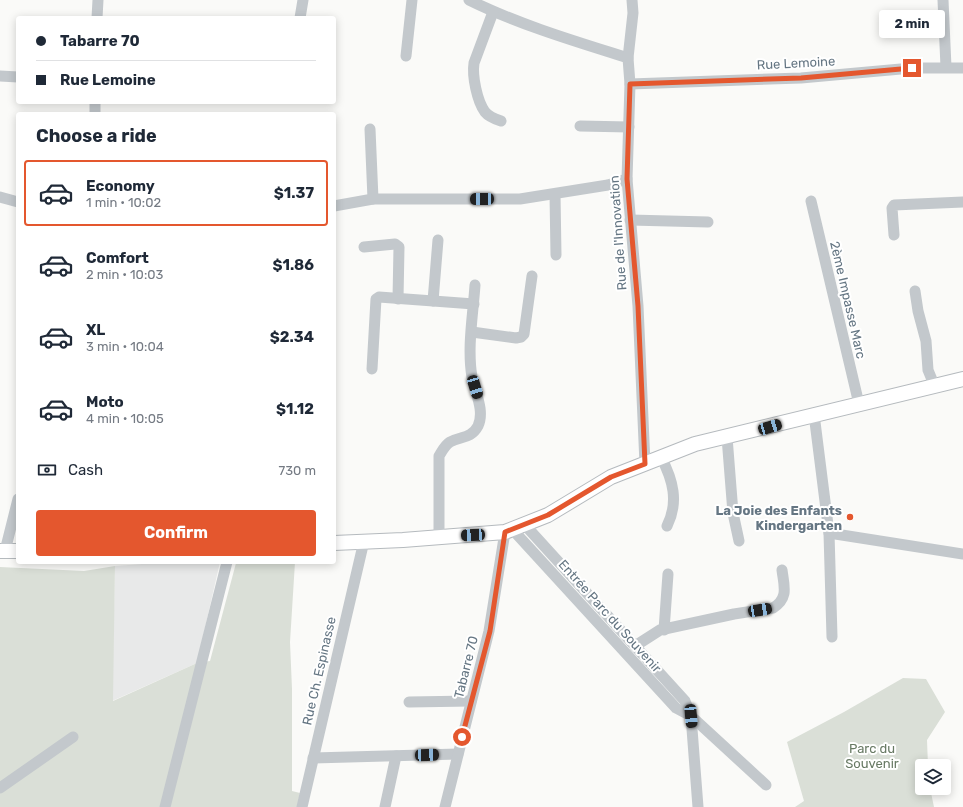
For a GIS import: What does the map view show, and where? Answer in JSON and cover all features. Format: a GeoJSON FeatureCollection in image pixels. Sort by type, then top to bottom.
{"type":"FeatureCollection","features":[{"type":"Feature","properties":{"kind":"main road"},"geometry":{"type":"LineString","coordinates":[[336,543],[439,537],[514,529],[548,515],[611,477],[695,444],[963,379]]}},
{"type":"Feature","properties":{"kind":"street"},"geometry":{"type":"LineString","coordinates":[[97,16],[98,0]]}},
{"type":"Feature","properties":{"kind":"street"},"geometry":{"type":"LineString","coordinates":[[300,16],[303,0]]}},
{"type":"Feature","properties":{"kind":"street"},"geometry":{"type":"LineString","coordinates":[[406,56],[412,0]]}},
{"type":"Feature","properties":{"kind":"street"},"geometry":{"type":"LineString","coordinates":[[468,0],[493,12],[542,31],[628,58]]}},
{"type":"Feature","properties":{"kind":"street","name":"Rue de l'Innovation"},"geometry":{"type":"LineString","coordinates":[[632,0],[633,13],[628,58],[630,84],[627,179],[638,306],[645,464]]}},
{"type":"Feature","properties":{"kind":"street"},"geometry":{"type":"LineString","coordinates":[[943,0],[946,67]]}},
{"type":"Feature","properties":{"kind":"street"},"geometry":{"type":"LineString","coordinates":[[493,12],[472,71],[473,79],[484,111],[491,117],[501,121]]}},
{"type":"Feature","properties":{"kind":"street","name":"Rue Lemoine"},"geometry":{"type":"LineString","coordinates":[[630,84],[801,78],[912,68],[963,68]]}},
{"type":"Feature","properties":{"kind":"street"},"geometry":{"type":"LineString","coordinates":[[0,76],[16,77]]}},
{"type":"Feature","properties":{"kind":"street"},"geometry":{"type":"LineString","coordinates":[[580,126],[629,127]]}},
{"type":"Feature","properties":{"kind":"street"},"geometry":{"type":"LineString","coordinates":[[370,129],[373,199]]}},
{"type":"Feature","properties":{"kind":"street"},"geometry":{"type":"LineString","coordinates":[[336,206],[373,199],[520,199],[608,185],[627,179]]}},
{"type":"Feature","properties":{"kind":"street"},"geometry":{"type":"LineString","coordinates":[[555,194],[556,255]]}},
{"type":"Feature","properties":{"kind":"street"},"geometry":{"type":"LineString","coordinates":[[0,197],[16,201]]}},
{"type":"Feature","properties":{"kind":"street","name":"2ème Impasse Marc"},"geometry":{"type":"LineString","coordinates":[[811,202],[859,404]]}},
{"type":"Feature","properties":{"kind":"street"},"geometry":{"type":"LineString","coordinates":[[894,236],[892,208],[894,205],[963,202]]}},
{"type":"Feature","properties":{"kind":"street"},"geometry":{"type":"LineString","coordinates":[[630,220],[708,222]]}},
{"type":"Feature","properties":{"kind":"street"},"geometry":{"type":"LineString","coordinates":[[433,301],[438,240]]}},
{"type":"Feature","properties":{"kind":"street"},"geometry":{"type":"LineString","coordinates":[[364,247],[395,244],[399,247],[398,299]]}},
{"type":"Feature","properties":{"kind":"street"},"geometry":{"type":"LineString","coordinates":[[472,332],[516,338],[521,337],[524,334],[532,276]]}},
{"type":"Feature","properties":{"kind":"street"},"geometry":{"type":"LineString","coordinates":[[439,537],[439,456],[450,442],[467,438],[472,434],[478,425],[480,416],[478,397],[472,378],[470,352],[475,285]]}},
{"type":"Feature","properties":{"kind":"street"},"geometry":{"type":"LineString","coordinates":[[915,292],[918,311],[926,341],[928,370],[935,387]]}},
{"type":"Feature","properties":{"kind":"street"},"geometry":{"type":"LineString","coordinates":[[372,369],[374,301],[379,297],[474,304]]}},
{"type":"Feature","properties":{"kind":"street"},"geometry":{"type":"LineString","coordinates":[[814,414],[829,533],[832,637]]}},
{"type":"Feature","properties":{"kind":"street"},"geometry":{"type":"LineString","coordinates":[[727,437],[733,513],[739,541]]}},
{"type":"Feature","properties":{"kind":"street"},"geometry":{"type":"LineString","coordinates":[[662,457],[673,486],[674,507],[667,526]]}},
{"type":"Feature","properties":{"kind":"street"},"geometry":{"type":"LineString","coordinates":[[8,551],[16,509]]}},
{"type":"Feature","properties":{"kind":"street","name":"Entrée Parc du Souvenir"},"geometry":{"type":"LineString","coordinates":[[514,529],[635,646],[685,701],[691,716]]}},
{"type":"Feature","properties":{"kind":"street","name":"Entrée Parc du Souvenir"},"geometry":{"type":"LineString","coordinates":[[514,529],[676,708],[691,716],[766,785]]}},
{"type":"Feature","properties":{"kind":"street","name":"Tabarre 70"},"geometry":{"type":"LineString","coordinates":[[445,807],[490,631],[514,529]]}},
{"type":"Feature","properties":{"kind":"street"},"geometry":{"type":"LineString","coordinates":[[829,533],[963,554]]}},
{"type":"Feature","properties":{"kind":"street","name":"Rue Ch. Espinasse"},"geometry":{"type":"LineString","coordinates":[[302,807],[364,542]]}},
{"type":"Feature","properties":{"kind":"street"},"geometry":{"type":"LineString","coordinates":[[165,807],[226,564]]}},
{"type":"Feature","properties":{"kind":"street"},"geometry":{"type":"LineString","coordinates":[[635,646],[664,630],[734,614],[773,608],[779,605],[784,596],[782,570]]}},
{"type":"Feature","properties":{"kind":"street"},"geometry":{"type":"LineString","coordinates":[[664,630],[668,574]]}},
{"type":"Feature","properties":{"kind":"street"},"geometry":{"type":"LineString","coordinates":[[409,702],[471,701]]}},
{"type":"Feature","properties":{"kind":"street"},"geometry":{"type":"LineString","coordinates":[[691,716],[698,807]]}},
{"type":"Feature","properties":{"kind":"street"},"geometry":{"type":"LineString","coordinates":[[0,788],[73,737]]}},
{"type":"Feature","properties":{"kind":"street"},"geometry":{"type":"LineString","coordinates":[[313,758],[458,754]]}},
{"type":"Feature","properties":{"kind":"street"},"geometry":{"type":"LineString","coordinates":[[386,807],[396,756]]}},
{"type":"Feature","properties":{"kind":"shaded area"},"geometry":{"type":"Polygon","coordinates":[[[142,564],[220,564],[197,663],[112,701],[115,566],[142,564]]]}},
{"type":"Feature","properties":{"kind":"green space"},"geometry":{"type":"Polygon","coordinates":[[[236,564],[295,564],[290,642],[292,689],[292,791],[300,793],[297,807],[0,807],[0,567],[84,571],[115,566],[113,701],[197,663],[210,661],[236,564]]]}},
{"type":"Feature","properties":{"kind":"green space","name":"Parc du Souvenir"},"geometry":{"type":"Polygon","coordinates":[[[903,678],[926,679],[945,712],[927,740],[928,759],[915,759],[915,795],[931,795],[934,807],[795,807],[804,801],[787,742],[844,712],[903,678]]]}},
{"type":"Feature","properties":{"kind":"place","name":"La Joie des Enfants Kindergarten"},"geometry":{"type":"Point","coordinates":[850,517]}},
{"type":"Feature","properties":{"kind":"route"},"geometry":{"type":"LineString","coordinates":[[462,737],[490,631],[505,532],[548,515],[611,477],[645,464],[638,306],[627,179],[630,84],[801,78],[912,68]]}}]}
